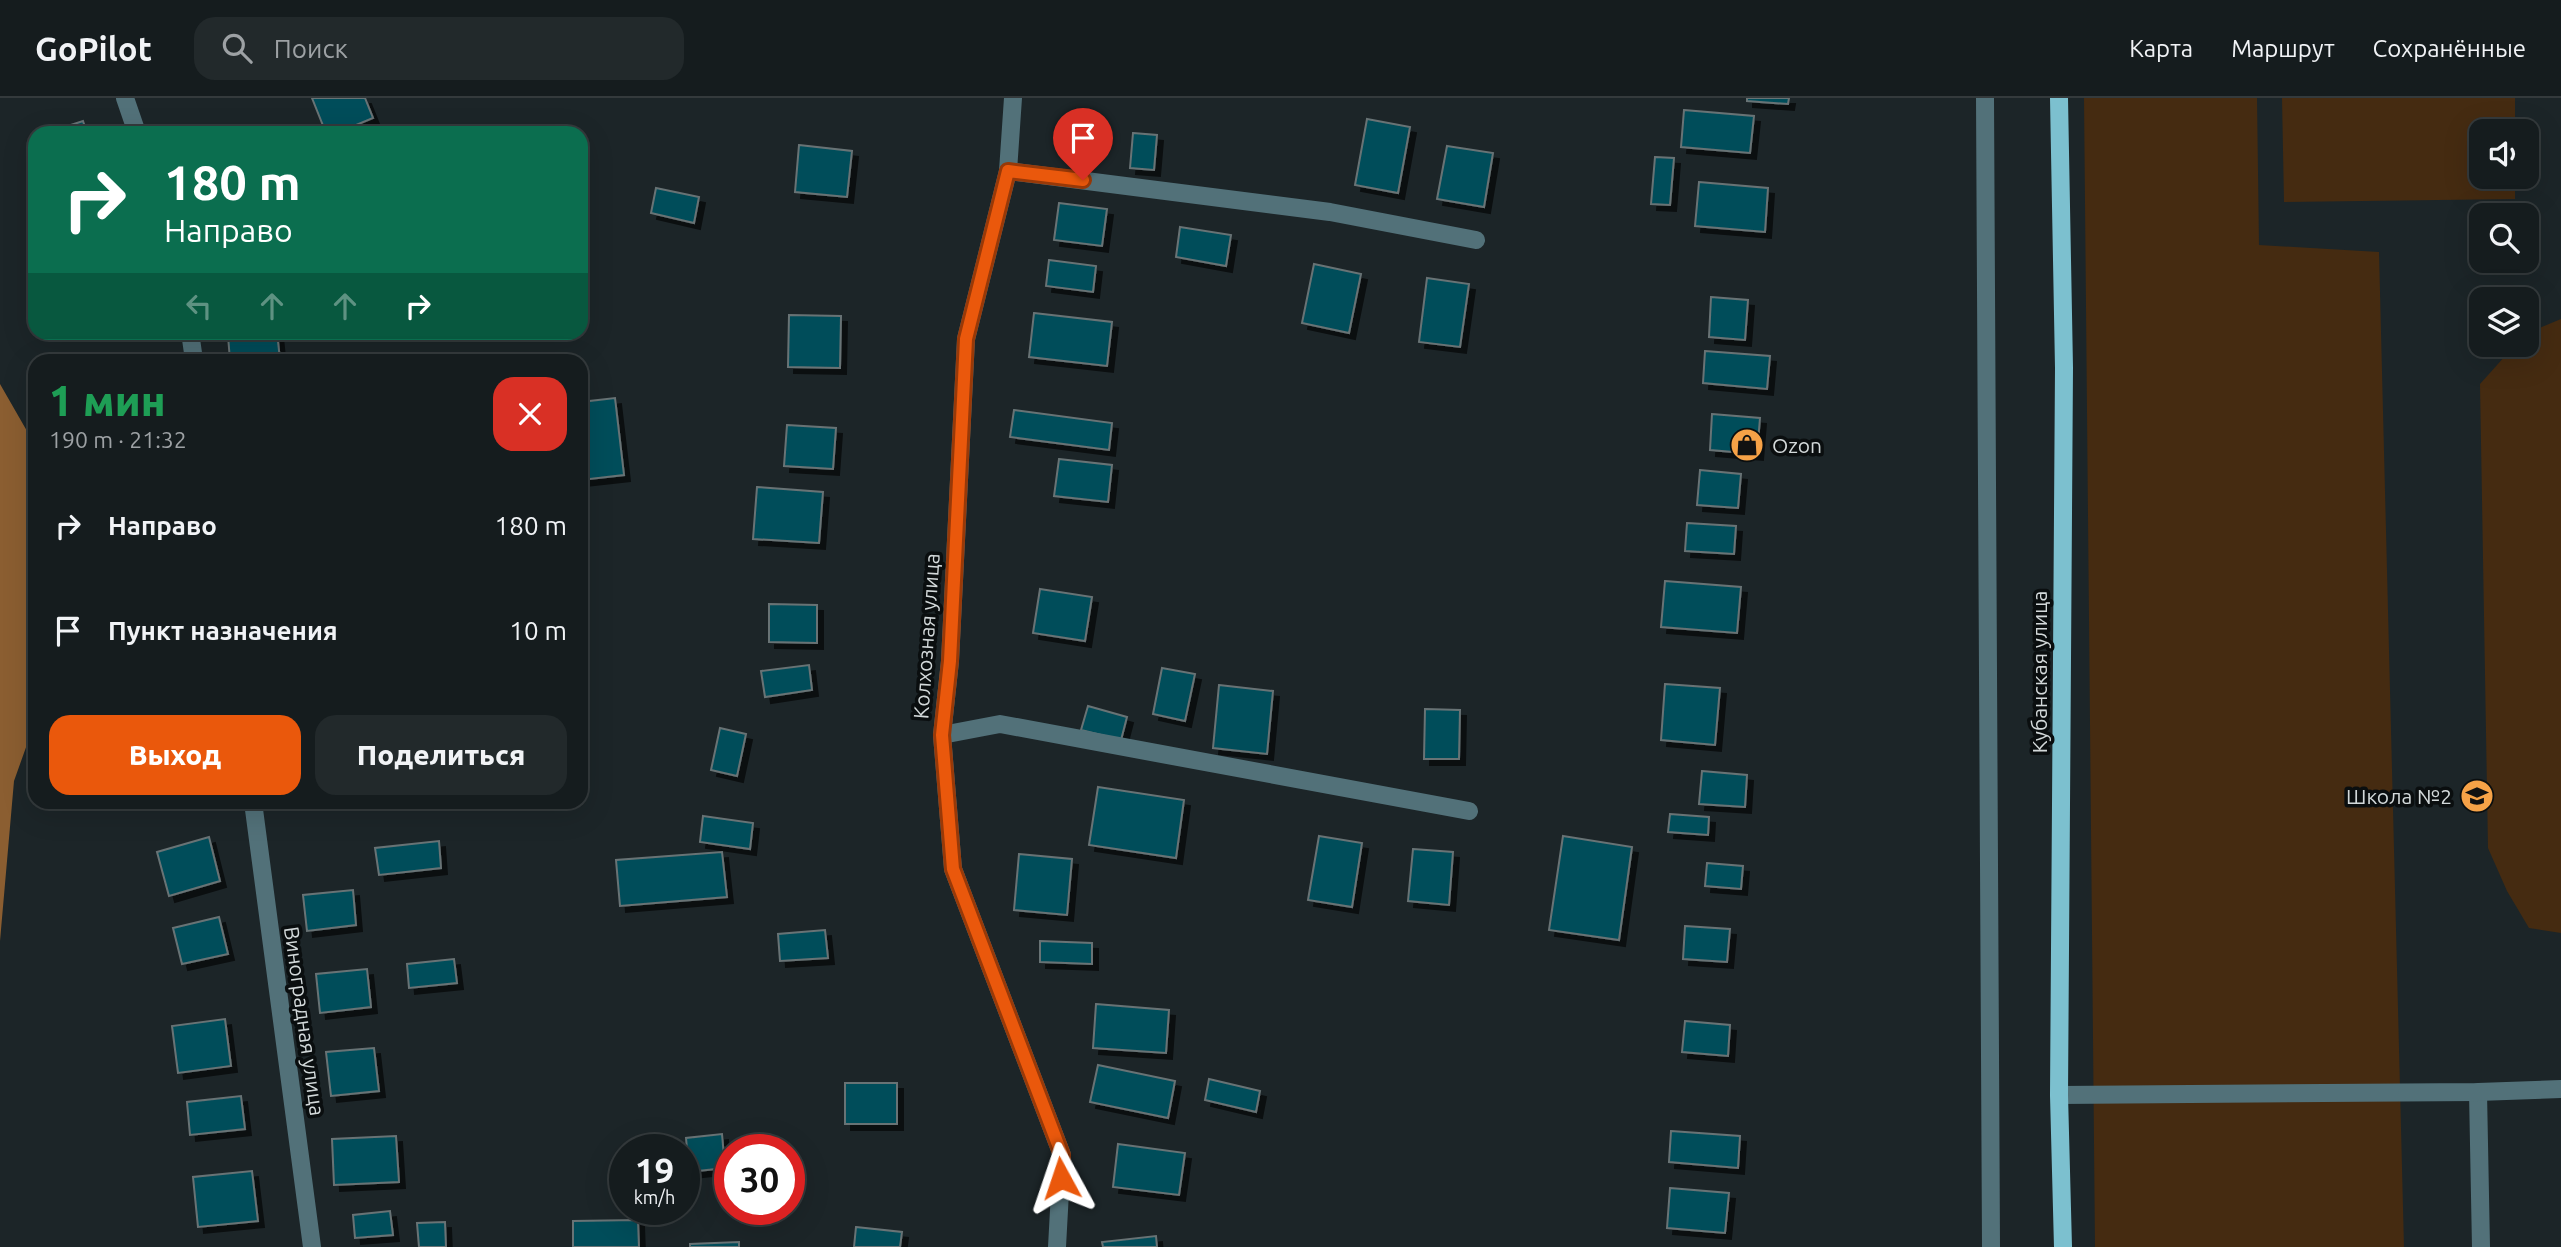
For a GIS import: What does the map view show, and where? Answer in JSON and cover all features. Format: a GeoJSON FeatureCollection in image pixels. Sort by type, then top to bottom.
{"type":"FeatureCollection","features":[{"type":"Feature","properties":{"kind":"main road","name":"Кубанская улица"},"geometry":{"type":"LineString","coordinates":[[2059,98],[2064,368],[2060,1095],[2063,1247]]}},
{"type":"Feature","properties":{"kind":"street"},"geometry":{"type":"LineString","coordinates":[[125,98],[135,126]]}},
{"type":"Feature","properties":{"kind":"street","name":"Колхозная улица"},"geometry":{"type":"LineString","coordinates":[[1013,98],[1008,171],[966,339],[950,661],[942,735],[953,869],[1062,1155],[1057,1247]]}},
{"type":"Feature","properties":{"kind":"street"},"geometry":{"type":"LineString","coordinates":[[1985,98],[1991,1247]]}},
{"type":"Feature","properties":{"kind":"street"},"geometry":{"type":"LineString","coordinates":[[1008,171],[1330,212],[1476,240]]}},
{"type":"Feature","properties":{"kind":"street"},"geometry":{"type":"LineString","coordinates":[[942,735],[1000,724],[1469,811]]}},
{"type":"Feature","properties":{"kind":"street","name":"Виноградная улица"},"geometry":{"type":"LineString","coordinates":[[254,809],[312,1247]]}},
{"type":"Feature","properties":{"kind":"street"},"geometry":{"type":"LineString","coordinates":[[2060,1095],[2561,1089]]}},
{"type":"Feature","properties":{"kind":"street"},"geometry":{"type":"LineString","coordinates":[[2478,1092],[2481,1247]]}},
{"type":"Feature","properties":{"kind":"shaded area"},"geometry":{"type":"Polygon","coordinates":[[[2084,98],[2257,98],[2259,245],[2379,252],[2404,1247],[2095,1247],[2084,98]]]}},
{"type":"Feature","properties":{"kind":"shaded area"},"geometry":{"type":"Polygon","coordinates":[[[2282,98],[2515,98],[2515,119],[2469,119],[2469,189],[2515,189],[2515,199],[2284,202],[2282,98]]]}},
{"type":"Feature","properties":{"kind":"shaded area"},"geometry":{"type":"Polygon","coordinates":[[[2561,319],[2561,933],[2529,928],[2507,891],[2488,848],[2480,384],[2504,357],[2539,357],[2539,328],[2561,319]]]}},
{"type":"Feature","properties":{"kind":"shaded area"},"geometry":{"type":"Polygon","coordinates":[[[0,384],[28,433],[28,742],[14,781],[0,941],[0,384]]]}},
{"type":"Feature","properties":{"kind":"building"},"geometry":{"type":"Polygon","coordinates":[[[312,98],[365,98],[373,118],[354,126],[323,126],[312,98]]]}},
{"type":"Feature","properties":{"kind":"building"},"geometry":{"type":"Polygon","coordinates":[[[1747,98],[1789,98],[1788,104],[1747,101],[1747,98]]]}},
{"type":"Feature","properties":{"kind":"building"},"geometry":{"type":"Polygon","coordinates":[[[1684,110],[1754,116],[1750,153],[1681,147],[1684,110]]]}},
{"type":"Feature","properties":{"kind":"building"},"geometry":{"type":"Polygon","coordinates":[[[1367,119],[1410,127],[1398,193],[1355,185],[1367,119]]]}},
{"type":"Feature","properties":{"kind":"building"},"geometry":{"type":"Polygon","coordinates":[[[83,121],[85,126],[68,126],[83,121]]]}},
{"type":"Feature","properties":{"kind":"building"},"geometry":{"type":"Polygon","coordinates":[[[1133,133],[1157,135],[1154,170],[1130,168],[1133,133]]]}},
{"type":"Feature","properties":{"kind":"building"},"geometry":{"type":"Polygon","coordinates":[[[799,145],[852,151],[847,197],[795,192],[799,145]]]}},
{"type":"Feature","properties":{"kind":"building"},"geometry":{"type":"Polygon","coordinates":[[[1447,146],[1493,153],[1484,207],[1437,199],[1447,146]]]}},
{"type":"Feature","properties":{"kind":"building"},"geometry":{"type":"Polygon","coordinates":[[[1655,157],[1674,158],[1670,205],[1651,204],[1655,157]]]}},
{"type":"Feature","properties":{"kind":"building"},"geometry":{"type":"Polygon","coordinates":[[[1699,182],[1768,188],[1765,232],[1695,226],[1699,182]]]}},
{"type":"Feature","properties":{"kind":"building"},"geometry":{"type":"Polygon","coordinates":[[[656,188],[699,197],[694,223],[651,213],[656,188]]]}},
{"type":"Feature","properties":{"kind":"building"},"geometry":{"type":"Polygon","coordinates":[[[1059,203],[1107,209],[1102,246],[1054,240],[1059,203]]]}},
{"type":"Feature","properties":{"kind":"building"},"geometry":{"type":"Polygon","coordinates":[[[1180,227],[1231,235],[1226,266],[1176,257],[1180,227]]]}},
{"type":"Feature","properties":{"kind":"building"},"geometry":{"type":"Polygon","coordinates":[[[1049,260],[1096,266],[1093,292],[1046,286],[1049,260]]]}},
{"type":"Feature","properties":{"kind":"building"},"geometry":{"type":"Polygon","coordinates":[[[1314,264],[1361,274],[1349,333],[1302,323],[1314,264]]]}},
{"type":"Feature","properties":{"kind":"building"},"geometry":{"type":"Polygon","coordinates":[[[1427,278],[1469,284],[1460,347],[1419,342],[1427,278]]]}},
{"type":"Feature","properties":{"kind":"building"},"geometry":{"type":"Polygon","coordinates":[[[1711,297],[1748,300],[1745,340],[1709,337],[1711,297]]]}},
{"type":"Feature","properties":{"kind":"building"},"geometry":{"type":"Polygon","coordinates":[[[1034,313],[1112,322],[1107,366],[1029,357],[1034,313]]]}},
{"type":"Feature","properties":{"kind":"building"},"geometry":{"type":"Polygon","coordinates":[[[789,315],[841,316],[840,368],[788,367],[789,315]]]}},
{"type":"Feature","properties":{"kind":"building"},"geometry":{"type":"Polygon","coordinates":[[[228,340],[278,340],[279,354],[230,354],[228,340]]]}},
{"type":"Feature","properties":{"kind":"building"},"geometry":{"type":"Polygon","coordinates":[[[1705,351],[1770,356],[1767,389],[1703,383],[1705,351]]]}},
{"type":"Feature","properties":{"kind":"building"},"geometry":{"type":"Polygon","coordinates":[[[615,398],[624,475],[588,479],[588,401],[615,398]]]}},
{"type":"Feature","properties":{"kind":"building"},"geometry":{"type":"Polygon","coordinates":[[[1014,410],[1112,423],[1109,450],[1010,437],[1014,410]]]}},
{"type":"Feature","properties":{"kind":"building"},"geometry":{"type":"Polygon","coordinates":[[[1712,414],[1760,418],[1757,454],[1710,450],[1712,414]]]}},
{"type":"Feature","properties":{"kind":"building"},"geometry":{"type":"Polygon","coordinates":[[[787,425],[836,428],[833,469],[784,466],[787,425]]]}},
{"type":"Feature","properties":{"kind":"building"},"geometry":{"type":"Polygon","coordinates":[[[1059,459],[1112,465],[1108,502],[1054,496],[1059,459]]]}},
{"type":"Feature","properties":{"kind":"building"},"geometry":{"type":"Polygon","coordinates":[[[1700,470],[1741,474],[1738,508],[1697,505],[1700,470]]]}},
{"type":"Feature","properties":{"kind":"building"},"geometry":{"type":"Polygon","coordinates":[[[757,487],[823,492],[819,543],[753,539],[757,487]]]}},
{"type":"Feature","properties":{"kind":"building"},"geometry":{"type":"Polygon","coordinates":[[[1687,523],[1736,526],[1734,554],[1685,551],[1687,523]]]}},
{"type":"Feature","properties":{"kind":"building"},"geometry":{"type":"Polygon","coordinates":[[[1665,581],[1741,587],[1737,633],[1661,627],[1665,581]]]}},
{"type":"Feature","properties":{"kind":"building"},"geometry":{"type":"Polygon","coordinates":[[[1040,589],[1092,597],[1085,641],[1033,633],[1040,589]]]}},
{"type":"Feature","properties":{"kind":"building"},"geometry":{"type":"Polygon","coordinates":[[[769,604],[817,605],[817,643],[769,642],[769,604]]]}},
{"type":"Feature","properties":{"kind":"building"},"geometry":{"type":"Polygon","coordinates":[[[809,665],[812,690],[765,697],[761,671],[809,665]]]}},
{"type":"Feature","properties":{"kind":"building"},"geometry":{"type":"Polygon","coordinates":[[[1162,668],[1195,674],[1185,721],[1153,714],[1162,668]]]}},
{"type":"Feature","properties":{"kind":"building"},"geometry":{"type":"Polygon","coordinates":[[[1665,684],[1720,688],[1715,745],[1661,740],[1665,684]]]}},
{"type":"Feature","properties":{"kind":"building"},"geometry":{"type":"Polygon","coordinates":[[[1219,685],[1273,691],[1267,754],[1213,748],[1219,685]]]}},
{"type":"Feature","properties":{"kind":"building"},"geometry":{"type":"Polygon","coordinates":[[[1088,706],[1127,717],[1121,740],[1081,730],[1088,706]]]}},
{"type":"Feature","properties":{"kind":"building"},"geometry":{"type":"Polygon","coordinates":[[[1425,709],[1460,710],[1459,759],[1424,759],[1425,709]]]}},
{"type":"Feature","properties":{"kind":"building"},"geometry":{"type":"Polygon","coordinates":[[[720,728],[746,734],[737,776],[711,770],[720,728]]]}},
{"type":"Feature","properties":{"kind":"building"},"geometry":{"type":"Polygon","coordinates":[[[1702,771],[1747,775],[1745,807],[1699,804],[1702,771]]]}},
{"type":"Feature","properties":{"kind":"building"},"geometry":{"type":"Polygon","coordinates":[[[1098,787],[1184,800],[1176,858],[1089,845],[1098,787]]]}},
{"type":"Feature","properties":{"kind":"building"},"geometry":{"type":"Polygon","coordinates":[[[1670,814],[1709,817],[1708,835],[1668,832],[1670,814]]]}},
{"type":"Feature","properties":{"kind":"building"},"geometry":{"type":"Polygon","coordinates":[[[703,816],[753,823],[750,849],[700,842],[703,816]]]}},
{"type":"Feature","properties":{"kind":"building"},"geometry":{"type":"Polygon","coordinates":[[[1319,836],[1362,843],[1352,907],[1308,900],[1319,836]]]}},
{"type":"Feature","properties":{"kind":"building"},"geometry":{"type":"Polygon","coordinates":[[[1563,836],[1632,847],[1619,940],[1549,930],[1563,836]]]}},
{"type":"Feature","properties":{"kind":"building"},"geometry":{"type":"Polygon","coordinates":[[[209,837],[220,881],[169,896],[157,852],[209,837]]]}},
{"type":"Feature","properties":{"kind":"building"},"geometry":{"type":"Polygon","coordinates":[[[439,841],[441,868],[379,875],[375,848],[439,841]]]}},
{"type":"Feature","properties":{"kind":"building"},"geometry":{"type":"Polygon","coordinates":[[[1413,849],[1453,852],[1449,905],[1408,901],[1413,849]]]}},
{"type":"Feature","properties":{"kind":"building"},"geometry":{"type":"Polygon","coordinates":[[[722,852],[727,897],[620,906],[616,860],[722,852]]]}},
{"type":"Feature","properties":{"kind":"building"},"geometry":{"type":"Polygon","coordinates":[[[1019,854],[1072,859],[1067,915],[1014,910],[1019,854]]]}},
{"type":"Feature","properties":{"kind":"building"},"geometry":{"type":"Polygon","coordinates":[[[1707,863],[1743,866],[1741,889],[1705,886],[1707,863]]]}},
{"type":"Feature","properties":{"kind":"building"},"geometry":{"type":"Polygon","coordinates":[[[353,890],[356,925],[307,931],[303,895],[353,890]]]}},
{"type":"Feature","properties":{"kind":"building"},"geometry":{"type":"Polygon","coordinates":[[[219,917],[228,954],[182,964],[173,928],[219,917]]]}},
{"type":"Feature","properties":{"kind":"building"},"geometry":{"type":"Polygon","coordinates":[[[1685,926],[1730,929],[1727,962],[1683,959],[1685,926]]]}},
{"type":"Feature","properties":{"kind":"building"},"geometry":{"type":"Polygon","coordinates":[[[825,930],[828,958],[780,961],[778,934],[825,930]]]}},
{"type":"Feature","properties":{"kind":"building"},"geometry":{"type":"Polygon","coordinates":[[[1040,941],[1092,943],[1092,964],[1040,962],[1040,941]]]}},
{"type":"Feature","properties":{"kind":"building"},"geometry":{"type":"Polygon","coordinates":[[[454,959],[457,983],[409,988],[407,964],[454,959]]]}},
{"type":"Feature","properties":{"kind":"building"},"geometry":{"type":"Polygon","coordinates":[[[367,969],[371,1007],[320,1013],[316,974],[367,969]]]}},
{"type":"Feature","properties":{"kind":"building"},"geometry":{"type":"Polygon","coordinates":[[[1096,1004],[1169,1010],[1166,1053],[1093,1048],[1096,1004]]]}},
{"type":"Feature","properties":{"kind":"building"},"geometry":{"type":"Polygon","coordinates":[[[225,1019],[231,1066],[178,1073],[172,1026],[225,1019]]]}},
{"type":"Feature","properties":{"kind":"building"},"geometry":{"type":"Polygon","coordinates":[[[1685,1021],[1730,1025],[1728,1056],[1682,1052],[1685,1021]]]}},
{"type":"Feature","properties":{"kind":"building"},"geometry":{"type":"Polygon","coordinates":[[[374,1048],[379,1091],[331,1096],[326,1052],[374,1048]]]}},
{"type":"Feature","properties":{"kind":"building"},"geometry":{"type":"Polygon","coordinates":[[[1098,1065],[1175,1081],[1168,1118],[1090,1102],[1098,1065]]]}},
{"type":"Feature","properties":{"kind":"building"},"geometry":{"type":"Polygon","coordinates":[[[1209,1079],[1260,1091],[1256,1112],[1205,1100],[1209,1079]]]}},
{"type":"Feature","properties":{"kind":"building"},"geometry":{"type":"Polygon","coordinates":[[[845,1083],[897,1083],[897,1124],[845,1124],[845,1083]]]}},
{"type":"Feature","properties":{"kind":"building"},"geometry":{"type":"Polygon","coordinates":[[[241,1096],[245,1129],[190,1135],[187,1102],[241,1096]]]}},
{"type":"Feature","properties":{"kind":"building"},"geometry":{"type":"Polygon","coordinates":[[[1671,1131],[1740,1136],[1738,1168],[1669,1162],[1671,1131]]]}},
{"type":"Feature","properties":{"kind":"building"},"geometry":{"type":"Polygon","coordinates":[[[714,1135],[714,1169],[700,1171],[700,1136],[714,1135]]]}},
{"type":"Feature","properties":{"kind":"building"},"geometry":{"type":"Polygon","coordinates":[[[396,1136],[399,1182],[334,1185],[332,1139],[396,1136]]]}},
{"type":"Feature","properties":{"kind":"building"},"geometry":{"type":"Polygon","coordinates":[[[1118,1144],[1185,1153],[1179,1195],[1113,1187],[1118,1144]]]}},
{"type":"Feature","properties":{"kind":"building"},"geometry":{"type":"Polygon","coordinates":[[[252,1171],[258,1221],[198,1227],[193,1177],[252,1171]]]}},
{"type":"Feature","properties":{"kind":"building"},"geometry":{"type":"Polygon","coordinates":[[[1670,1188],[1729,1193],[1725,1233],[1667,1228],[1670,1188]]]}},
{"type":"Feature","properties":{"kind":"building"},"geometry":{"type":"Polygon","coordinates":[[[390,1211],[393,1235],[355,1238],[353,1215],[390,1211]]]}},
{"type":"Feature","properties":{"kind":"building"},"geometry":{"type":"Polygon","coordinates":[[[609,1220],[609,1225],[638,1225],[639,1247],[573,1247],[573,1221],[609,1220]]]}},
{"type":"Feature","properties":{"kind":"building"},"geometry":{"type":"Polygon","coordinates":[[[445,1222],[446,1247],[419,1247],[417,1223],[445,1222]]]}},
{"type":"Feature","properties":{"kind":"building"},"geometry":{"type":"Polygon","coordinates":[[[856,1227],[902,1232],[900,1247],[854,1247],[856,1227]]]}},
{"type":"Feature","properties":{"kind":"building"},"geometry":{"type":"Polygon","coordinates":[[[1156,1236],[1157,1247],[1103,1247],[1102,1242],[1156,1236]]]}},
{"type":"Feature","properties":{"kind":"building"},"geometry":{"type":"Polygon","coordinates":[[[739,1242],[739,1247],[690,1247],[690,1244],[739,1242]]]}},
{"type":"Feature","properties":{"kind":"place","name":"Ozon"},"geometry":{"type":"Point","coordinates":[1747,445]}},
{"type":"Feature","properties":{"kind":"place","name":"Школа №2"},"geometry":{"type":"Point","coordinates":[2477,796]}},
{"type":"Feature","properties":{"kind":"route"},"geometry":{"type":"LineString","coordinates":[[1061,1178],[1062,1155],[953,869],[942,735],[950,661],[966,339],[1008,171],[1083,180]]}}]}
